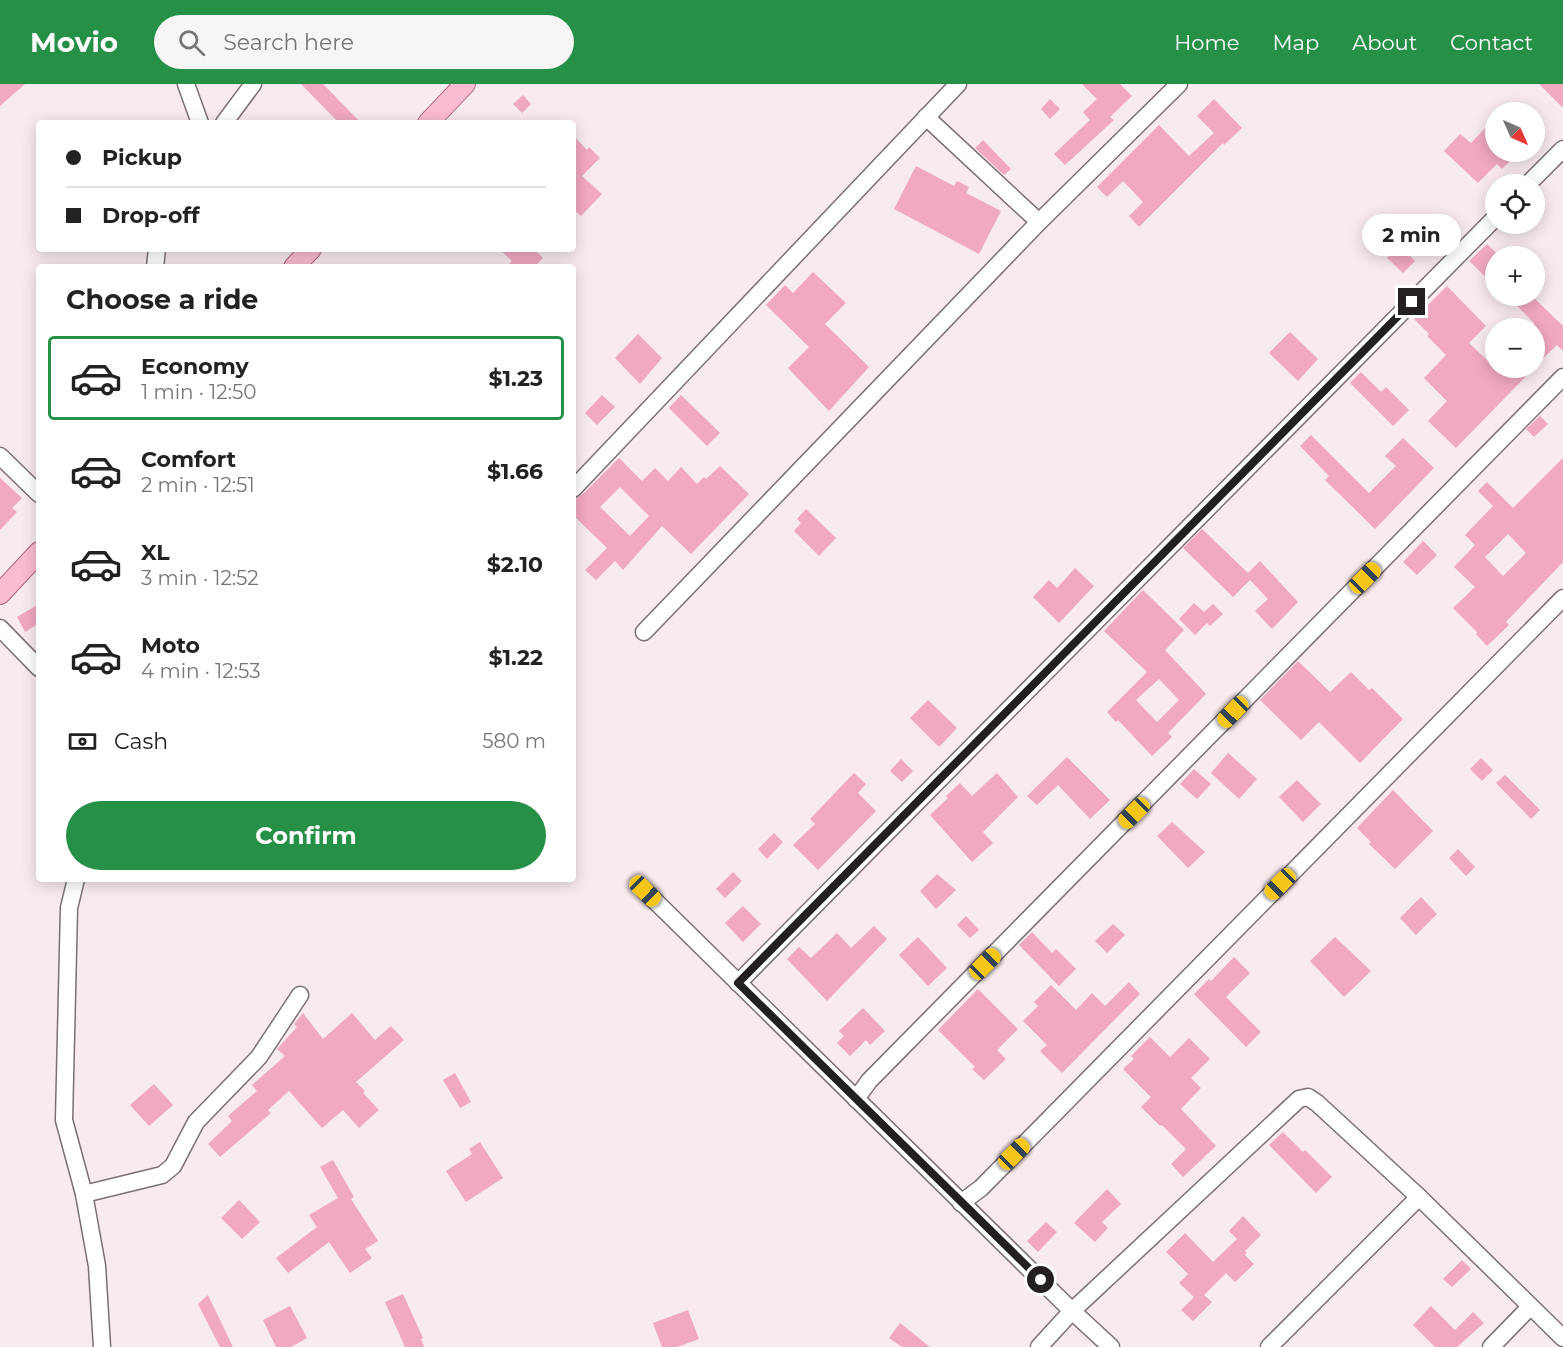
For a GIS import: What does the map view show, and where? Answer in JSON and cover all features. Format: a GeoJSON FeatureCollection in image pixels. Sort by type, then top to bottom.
{"type":"FeatureCollection","features":[{"type":"Feature","properties":{"kind":"main road"},"geometry":{"type":"LineString","coordinates":[[431,120],[465,84]]}},
{"type":"Feature","properties":{"kind":"main road"},"geometry":{"type":"LineString","coordinates":[[297,264],[308,252]]}},
{"type":"Feature","properties":{"kind":"main road"},"geometry":{"type":"LineString","coordinates":[[0,594],[36,555]]}},
{"type":"Feature","properties":{"kind":"street"},"geometry":{"type":"LineString","coordinates":[[186,84],[199,120]]}},
{"type":"Feature","properties":{"kind":"street"},"geometry":{"type":"LineString","coordinates":[[226,120],[253,84]]}},
{"type":"Feature","properties":{"kind":"street"},"geometry":{"type":"LineString","coordinates":[[576,486],[958,84]]}},
{"type":"Feature","properties":{"kind":"street"},"geometry":{"type":"LineString","coordinates":[[644,632],[1039,222],[1179,84]]}},
{"type":"Feature","properties":{"kind":"street"},"geometry":{"type":"LineString","coordinates":[[926,117],[1039,222]]}},
{"type":"Feature","properties":{"kind":"street"},"geometry":{"type":"LineString","coordinates":[[1538,174],[1563,149]]}},
{"type":"Feature","properties":{"kind":"street"},"geometry":{"type":"LineString","coordinates":[[738,983],[1485,228]]}},
{"type":"Feature","properties":{"kind":"street"},"geometry":{"type":"LineString","coordinates":[[855,1099],[886,1064],[1563,377]]}},
{"type":"Feature","properties":{"kind":"street"},"geometry":{"type":"LineString","coordinates":[[0,456],[36,491]]}},
{"type":"Feature","properties":{"kind":"street"},"geometry":{"type":"LineString","coordinates":[[961,1203],[981,1188],[1563,598]]}},
{"type":"Feature","properties":{"kind":"street"},"geometry":{"type":"LineString","coordinates":[[0,628],[36,665]]}},
{"type":"Feature","properties":{"kind":"street"},"geometry":{"type":"LineString","coordinates":[[75,882],[69,908],[64,1120],[84,1194],[97,1266],[102,1347]]}},
{"type":"Feature","properties":{"kind":"street"},"geometry":{"type":"LineString","coordinates":[[645,891],[961,1203],[1111,1347]]}},
{"type":"Feature","properties":{"kind":"street"},"geometry":{"type":"LineString","coordinates":[[84,1194],[162,1175],[173,1166],[196,1122],[259,1057],[300,995]]}},
{"type":"Feature","properties":{"kind":"street"},"geometry":{"type":"LineString","coordinates":[[1038,1347],[1072,1311],[1299,1099],[1308,1097],[1317,1102],[1419,1197],[1563,1338]]}},
{"type":"Feature","properties":{"kind":"street"},"geometry":{"type":"LineString","coordinates":[[1269,1347],[1419,1197]]}},
{"type":"Feature","properties":{"kind":"street"},"geometry":{"type":"LineString","coordinates":[[1491,1347],[1530,1307]]}},
{"type":"Feature","properties":{"kind":"building"},"geometry":{"type":"Polygon","coordinates":[[[0,84],[25,84],[0,106],[0,84]]]}},
{"type":"Feature","properties":{"kind":"building"},"geometry":{"type":"Polygon","coordinates":[[[301,84],[323,84],[358,120],[336,120],[301,84]]]}},
{"type":"Feature","properties":{"kind":"building"},"geometry":{"type":"Polygon","coordinates":[[[1082,84],[1120,84],[1132,96],[1110,117],[1114,120],[1065,165],[1054,154],[1090,120],[1083,112],[1097,99],[1082,84]]]}},
{"type":"Feature","properties":{"kind":"building"},"geometry":{"type":"Polygon","coordinates":[[[1539,84],[1563,84],[1563,108],[1539,84]]]}},
{"type":"Feature","properties":{"kind":"building"},"geometry":{"type":"Polygon","coordinates":[[[523,95],[531,104],[522,113],[513,104],[523,95]]]}},
{"type":"Feature","properties":{"kind":"building"},"geometry":{"type":"Polygon","coordinates":[[[1050,99],[1060,109],[1050,119],[1041,109],[1050,99]]]}},
{"type":"Feature","properties":{"kind":"building"},"geometry":{"type":"Polygon","coordinates":[[[1214,99],[1242,128],[1224,145],[1223,143],[1139,227],[1129,216],[1143,202],[1123,181],[1107,197],[1097,187],[1159,125],[1189,156],[1214,133],[1197,116],[1214,99]]]}},
{"type":"Feature","properties":{"kind":"building"},"geometry":{"type":"Polygon","coordinates":[[[1485,128],[1485,162],[1509,162],[1502,169],[1497,164],[1478,183],[1444,151],[1460,134],[1471,143],[1485,128]]]}},
{"type":"Feature","properties":{"kind":"building"},"geometry":{"type":"Polygon","coordinates":[[[576,138],[587,150],[589,147],[600,158],[582,176],[602,194],[581,216],[576,212],[576,138]]]}},
{"type":"Feature","properties":{"kind":"building"},"geometry":{"type":"Polygon","coordinates":[[[983,140],[1011,169],[1004,175],[975,148],[983,140]]]}},
{"type":"Feature","properties":{"kind":"building"},"geometry":{"type":"Polygon","coordinates":[[[916,166],[954,186],[957,181],[969,187],[966,193],[1001,211],[979,254],[894,209],[916,166]]]}},
{"type":"Feature","properties":{"kind":"building"},"geometry":{"type":"Polygon","coordinates":[[[1487,244],[1489,246],[1485,246],[1485,276],[1469,261],[1487,244]]]}},
{"type":"Feature","properties":{"kind":"building"},"geometry":{"type":"Polygon","coordinates":[[[1399,245],[1415,261],[1403,273],[1387,258],[1399,245]]]}},
{"type":"Feature","properties":{"kind":"building"},"geometry":{"type":"Polygon","coordinates":[[[502,252],[537,252],[543,258],[537,264],[509,264],[512,261],[502,252]]]}},
{"type":"Feature","properties":{"kind":"building"},"geometry":{"type":"Polygon","coordinates":[[[813,272],[846,303],[825,324],[869,367],[829,411],[788,368],[809,347],[766,305],[785,285],[793,293],[813,272]]]}},
{"type":"Feature","properties":{"kind":"building"},"geometry":{"type":"Polygon","coordinates":[[[1447,286],[1485,325],[1469,343],[1485,358],[1485,378],[1524,378],[1456,448],[1428,421],[1447,401],[1424,378],[1446,355],[1414,319],[1447,286]]]}},
{"type":"Feature","properties":{"kind":"building"},"geometry":{"type":"Polygon","coordinates":[[[1517,306],[1542,306],[1563,326],[1563,351],[1557,345],[1545,356],[1545,318],[1529,318],[1517,306]]]}},
{"type":"Feature","properties":{"kind":"building"},"geometry":{"type":"Polygon","coordinates":[[[1290,332],[1318,359],[1298,381],[1269,353],[1290,332]]]}},
{"type":"Feature","properties":{"kind":"building"},"geometry":{"type":"Polygon","coordinates":[[[638,334],[662,358],[640,384],[615,358],[638,334]]]}},
{"type":"Feature","properties":{"kind":"building"},"geometry":{"type":"Polygon","coordinates":[[[1361,372],[1381,392],[1386,387],[1409,410],[1393,426],[1350,383],[1361,372]]]}},
{"type":"Feature","properties":{"kind":"building"},"geometry":{"type":"Polygon","coordinates":[[[602,395],[615,407],[597,425],[585,413],[602,395]]]}},
{"type":"Feature","properties":{"kind":"building"},"geometry":{"type":"Polygon","coordinates":[[[681,395],[720,433],[707,446],[669,408],[681,395]]]}},
{"type":"Feature","properties":{"kind":"building"},"geometry":{"type":"Polygon","coordinates":[[[1540,416],[1548,424],[1534,437],[1526,429],[1540,416]]]}},
{"type":"Feature","properties":{"kind":"building"},"geometry":{"type":"Polygon","coordinates":[[[1311,435],[1369,493],[1396,466],[1385,456],[1403,438],[1434,468],[1375,529],[1325,480],[1329,476],[1300,446],[1311,435]]]}},
{"type":"Feature","properties":{"kind":"building"},"geometry":{"type":"Polygon","coordinates":[[[619,458],[642,481],[655,468],[668,481],[681,467],[697,484],[720,466],[749,494],[691,554],[662,526],[623,570],[615,561],[596,580],[585,570],[607,548],[576,518],[576,499],[619,458]],[[620,487],[600,507],[630,536],[649,516],[620,487]]]}},
{"type":"Feature","properties":{"kind":"building"},"geometry":{"type":"Polygon","coordinates":[[[1563,458],[1563,562],[1506,622],[1509,625],[1487,646],[1476,634],[1477,632],[1453,608],[1475,587],[1454,567],[1475,545],[1465,535],[1493,506],[1478,491],[1487,482],[1513,508],[1563,458]],[[1508,534],[1485,557],[1503,576],[1526,553],[1508,534]]]}},
{"type":"Feature","properties":{"kind":"building"},"geometry":{"type":"Polygon","coordinates":[[[0,478],[22,498],[12,508],[17,512],[0,530],[0,478]]]}},
{"type":"Feature","properties":{"kind":"building"},"geometry":{"type":"Polygon","coordinates":[[[806,509],[836,538],[819,556],[794,531],[801,523],[797,519],[806,509]]]}},
{"type":"Feature","properties":{"kind":"building"},"geometry":{"type":"Polygon","coordinates":[[[1202,529],[1248,573],[1260,561],[1298,602],[1272,629],[1255,611],[1268,599],[1250,580],[1233,597],[1183,548],[1202,529]]]}},
{"type":"Feature","properties":{"kind":"building"},"geometry":{"type":"Polygon","coordinates":[[[1423,541],[1437,555],[1417,575],[1403,562],[1423,541]]]}},
{"type":"Feature","properties":{"kind":"building"},"geometry":{"type":"Polygon","coordinates":[[[1075,568],[1094,586],[1059,623],[1033,597],[1049,580],[1057,588],[1075,568]]]}},
{"type":"Feature","properties":{"kind":"building"},"geometry":{"type":"Polygon","coordinates":[[[1143,590],[1184,630],[1165,650],[1206,694],[1168,733],[1172,737],[1152,756],[1118,720],[1116,722],[1107,712],[1147,672],[1104,631],[1143,590]],[[1159,679],[1136,700],[1157,722],[1179,700],[1159,679]]]}},
{"type":"Feature","properties":{"kind":"building"},"geometry":{"type":"Polygon","coordinates":[[[1194,603],[1204,612],[1213,604],[1223,614],[1210,626],[1207,623],[1195,635],[1179,619],[1194,603]]]}},
{"type":"Feature","properties":{"kind":"building"},"geometry":{"type":"Polygon","coordinates":[[[36,606],[36,625],[25,632],[17,617],[36,606]]]}},
{"type":"Feature","properties":{"kind":"building"},"geometry":{"type":"Polygon","coordinates":[[[1298,661],[1330,692],[1351,672],[1369,690],[1372,688],[1403,719],[1360,763],[1319,722],[1301,740],[1260,700],[1298,661]]]}},
{"type":"Feature","properties":{"kind":"building"},"geometry":{"type":"Polygon","coordinates":[[[928,700],[957,728],[939,747],[910,718],[928,700]]]}},
{"type":"Feature","properties":{"kind":"building"},"geometry":{"type":"Polygon","coordinates":[[[1228,753],[1257,779],[1239,799],[1211,773],[1228,753]]]}},
{"type":"Feature","properties":{"kind":"building"},"geometry":{"type":"Polygon","coordinates":[[[1067,757],[1110,800],[1090,819],[1058,785],[1037,805],[1027,796],[1067,757]]]}},
{"type":"Feature","properties":{"kind":"building"},"geometry":{"type":"Polygon","coordinates":[[[1481,758],[1493,770],[1482,781],[1470,769],[1481,758]]]}},
{"type":"Feature","properties":{"kind":"building"},"geometry":{"type":"Polygon","coordinates":[[[901,759],[913,771],[902,782],[890,771],[901,759]]]}},
{"type":"Feature","properties":{"kind":"building"},"geometry":{"type":"Polygon","coordinates":[[[1194,769],[1211,784],[1197,799],[1180,784],[1194,769]]]}},
{"type":"Feature","properties":{"kind":"building"},"geometry":{"type":"Polygon","coordinates":[[[854,773],[866,784],[858,793],[876,811],[818,870],[793,845],[815,824],[810,819],[854,773]]]}},
{"type":"Feature","properties":{"kind":"building"},"geometry":{"type":"Polygon","coordinates":[[[997,773],[1018,797],[983,832],[993,843],[972,862],[930,815],[960,783],[972,796],[997,773]]]}},
{"type":"Feature","properties":{"kind":"building"},"geometry":{"type":"Polygon","coordinates":[[[1505,775],[1540,810],[1531,819],[1496,783],[1505,775]]]}},
{"type":"Feature","properties":{"kind":"building"},"geometry":{"type":"Polygon","coordinates":[[[1297,780],[1321,804],[1303,822],[1279,797],[1297,780]]]}},
{"type":"Feature","properties":{"kind":"building"},"geometry":{"type":"Polygon","coordinates":[[[1393,790],[1433,831],[1395,869],[1369,844],[1371,842],[1357,828],[1393,790]]]}},
{"type":"Feature","properties":{"kind":"building"},"geometry":{"type":"Polygon","coordinates":[[[1172,822],[1205,852],[1188,868],[1157,836],[1172,822]]]}},
{"type":"Feature","properties":{"kind":"building"},"geometry":{"type":"Polygon","coordinates":[[[774,833],[783,842],[767,859],[758,849],[774,833]]]}},
{"type":"Feature","properties":{"kind":"building"},"geometry":{"type":"Polygon","coordinates":[[[1458,849],[1475,867],[1466,876],[1449,858],[1458,849]]]}},
{"type":"Feature","properties":{"kind":"building"},"geometry":{"type":"Polygon","coordinates":[[[733,872],[742,881],[725,898],[716,889],[733,872]]]}},
{"type":"Feature","properties":{"kind":"building"},"geometry":{"type":"Polygon","coordinates":[[[937,874],[956,890],[936,909],[920,891],[937,874]]]}},
{"type":"Feature","properties":{"kind":"building"},"geometry":{"type":"Polygon","coordinates":[[[1421,897],[1437,914],[1416,935],[1400,918],[1421,897]]]}},
{"type":"Feature","properties":{"kind":"building"},"geometry":{"type":"Polygon","coordinates":[[[743,906],[761,924],[743,942],[725,923],[743,906]]]}},
{"type":"Feature","properties":{"kind":"building"},"geometry":{"type":"Polygon","coordinates":[[[966,916],[979,930],[970,938],[957,925],[966,916]]]}},
{"type":"Feature","properties":{"kind":"building"},"geometry":{"type":"Polygon","coordinates":[[[1113,924],[1125,935],[1107,953],[1095,941],[1113,924]]]}},
{"type":"Feature","properties":{"kind":"building"},"geometry":{"type":"Polygon","coordinates":[[[874,926],[887,939],[827,1001],[787,959],[799,947],[811,958],[837,933],[851,948],[874,926]]]}},
{"type":"Feature","properties":{"kind":"building"},"geometry":{"type":"Polygon","coordinates":[[[1032,932],[1052,953],[1056,949],[1076,969],[1059,986],[1019,945],[1032,932]]]}},
{"type":"Feature","properties":{"kind":"building"},"geometry":{"type":"Polygon","coordinates":[[[918,937],[947,968],[928,986],[899,955],[918,937]]]}},
{"type":"Feature","properties":{"kind":"building"},"geometry":{"type":"Polygon","coordinates":[[[1335,937],[1371,971],[1344,997],[1310,961],[1335,937]]]}},
{"type":"Feature","properties":{"kind":"building"},"geometry":{"type":"Polygon","coordinates":[[[1234,957],[1250,973],[1226,997],[1261,1032],[1246,1047],[1194,994],[1209,979],[1211,981],[1234,957]]]}},
{"type":"Feature","properties":{"kind":"building"},"geometry":{"type":"Polygon","coordinates":[[[1129,982],[1140,994],[1062,1073],[1040,1051],[1047,1045],[1023,1021],[1038,1006],[1034,1002],[1051,985],[1076,1010],[1092,993],[1105,1006],[1129,982]]]}},
{"type":"Feature","properties":{"kind":"building"},"geometry":{"type":"Polygon","coordinates":[[[978,989],[1018,1029],[997,1050],[1006,1059],[984,1080],[972,1069],[975,1067],[938,1030],[978,989]]]}},
{"type":"Feature","properties":{"kind":"building"},"geometry":{"type":"Polygon","coordinates":[[[863,1008],[885,1031],[870,1045],[866,1040],[850,1056],[837,1043],[844,1036],[839,1031],[863,1008]]]}},
{"type":"Feature","properties":{"kind":"building"},"geometry":{"type":"Polygon","coordinates":[[[303,1013],[323,1039],[352,1013],[375,1040],[391,1026],[404,1040],[356,1082],[379,1110],[359,1128],[343,1110],[322,1128],[289,1091],[268,1110],[271,1113],[220,1157],[208,1144],[232,1121],[228,1116],[257,1091],[252,1085],[285,1056],[277,1049],[297,1027],[294,1024],[303,1013]]]}},
{"type":"Feature","properties":{"kind":"building"},"geometry":{"type":"Polygon","coordinates":[[[1150,1037],[1170,1057],[1189,1038],[1210,1059],[1191,1078],[1201,1088],[1181,1109],[1216,1146],[1183,1177],[1171,1164],[1186,1149],[1141,1107],[1151,1097],[1123,1069],[1134,1059],[1131,1056],[1150,1037]]]}},
{"type":"Feature","properties":{"kind":"building"},"geometry":{"type":"Polygon","coordinates":[[[455,1073],[471,1102],[460,1108],[443,1080],[455,1073]]]}},
{"type":"Feature","properties":{"kind":"building"},"geometry":{"type":"Polygon","coordinates":[[[154,1084],[173,1105],[149,1126],[130,1105],[154,1084]]]}},
{"type":"Feature","properties":{"kind":"building"},"geometry":{"type":"Polygon","coordinates":[[[1283,1132],[1332,1177],[1316,1193],[1269,1145],[1283,1132]]]}},
{"type":"Feature","properties":{"kind":"building"},"geometry":{"type":"Polygon","coordinates":[[[480,1142],[503,1178],[466,1202],[446,1171],[472,1154],[469,1149],[480,1142]]]}},
{"type":"Feature","properties":{"kind":"building"},"geometry":{"type":"Polygon","coordinates":[[[333,1160],[354,1197],[351,1199],[378,1241],[365,1249],[372,1258],[350,1273],[329,1242],[288,1273],[276,1258],[317,1227],[309,1215],[338,1198],[320,1167],[333,1160]]]}},
{"type":"Feature","properties":{"kind":"building"},"geometry":{"type":"Polygon","coordinates":[[[1107,1189],[1121,1204],[1102,1222],[1108,1228],[1095,1242],[1074,1223],[1107,1189]]]}},
{"type":"Feature","properties":{"kind":"building"},"geometry":{"type":"Polygon","coordinates":[[[239,1200],[260,1222],[242,1239],[221,1218],[239,1200]]]}},
{"type":"Feature","properties":{"kind":"building"},"geometry":{"type":"Polygon","coordinates":[[[1243,1216],[1261,1235],[1245,1251],[1247,1253],[1245,1255],[1254,1264],[1235,1282],[1226,1273],[1204,1295],[1212,1302],[1193,1321],[1181,1310],[1194,1297],[1179,1283],[1188,1274],[1166,1252],[1185,1233],[1213,1262],[1237,1239],[1229,1231],[1243,1216]]]}},
{"type":"Feature","properties":{"kind":"building"},"geometry":{"type":"Polygon","coordinates":[[[1046,1222],[1057,1232],[1038,1252],[1027,1241],[1046,1222]]]}},
{"type":"Feature","properties":{"kind":"building"},"geometry":{"type":"Polygon","coordinates":[[[1462,1260],[1471,1269],[1452,1287],[1443,1279],[1462,1260]]]}},
{"type":"Feature","properties":{"kind":"building"},"geometry":{"type":"Polygon","coordinates":[[[403,1294],[423,1338],[421,1339],[424,1347],[405,1347],[385,1302],[403,1294]]]}},
{"type":"Feature","properties":{"kind":"building"},"geometry":{"type":"Polygon","coordinates":[[[208,1295],[233,1347],[220,1347],[198,1304],[208,1295]]]}},
{"type":"Feature","properties":{"kind":"building"},"geometry":{"type":"Polygon","coordinates":[[[290,1306],[307,1338],[291,1347],[276,1347],[263,1320],[290,1306]]]}},
{"type":"Feature","properties":{"kind":"building"},"geometry":{"type":"Polygon","coordinates":[[[1431,1306],[1455,1330],[1473,1312],[1484,1323],[1457,1347],[1435,1347],[1413,1325],[1431,1306]]]}},
{"type":"Feature","properties":{"kind":"building"},"geometry":{"type":"Polygon","coordinates":[[[688,1310],[699,1339],[677,1347],[662,1347],[653,1323],[688,1310]]]}},
{"type":"Feature","properties":{"kind":"building"},"geometry":{"type":"Polygon","coordinates":[[[900,1323],[930,1347],[902,1347],[889,1338],[900,1323]]]}},
{"type":"Feature","properties":{"kind":"route"},"geometry":{"type":"LineString","coordinates":[[1041,1280],[738,983],[1412,302]]}}]}
